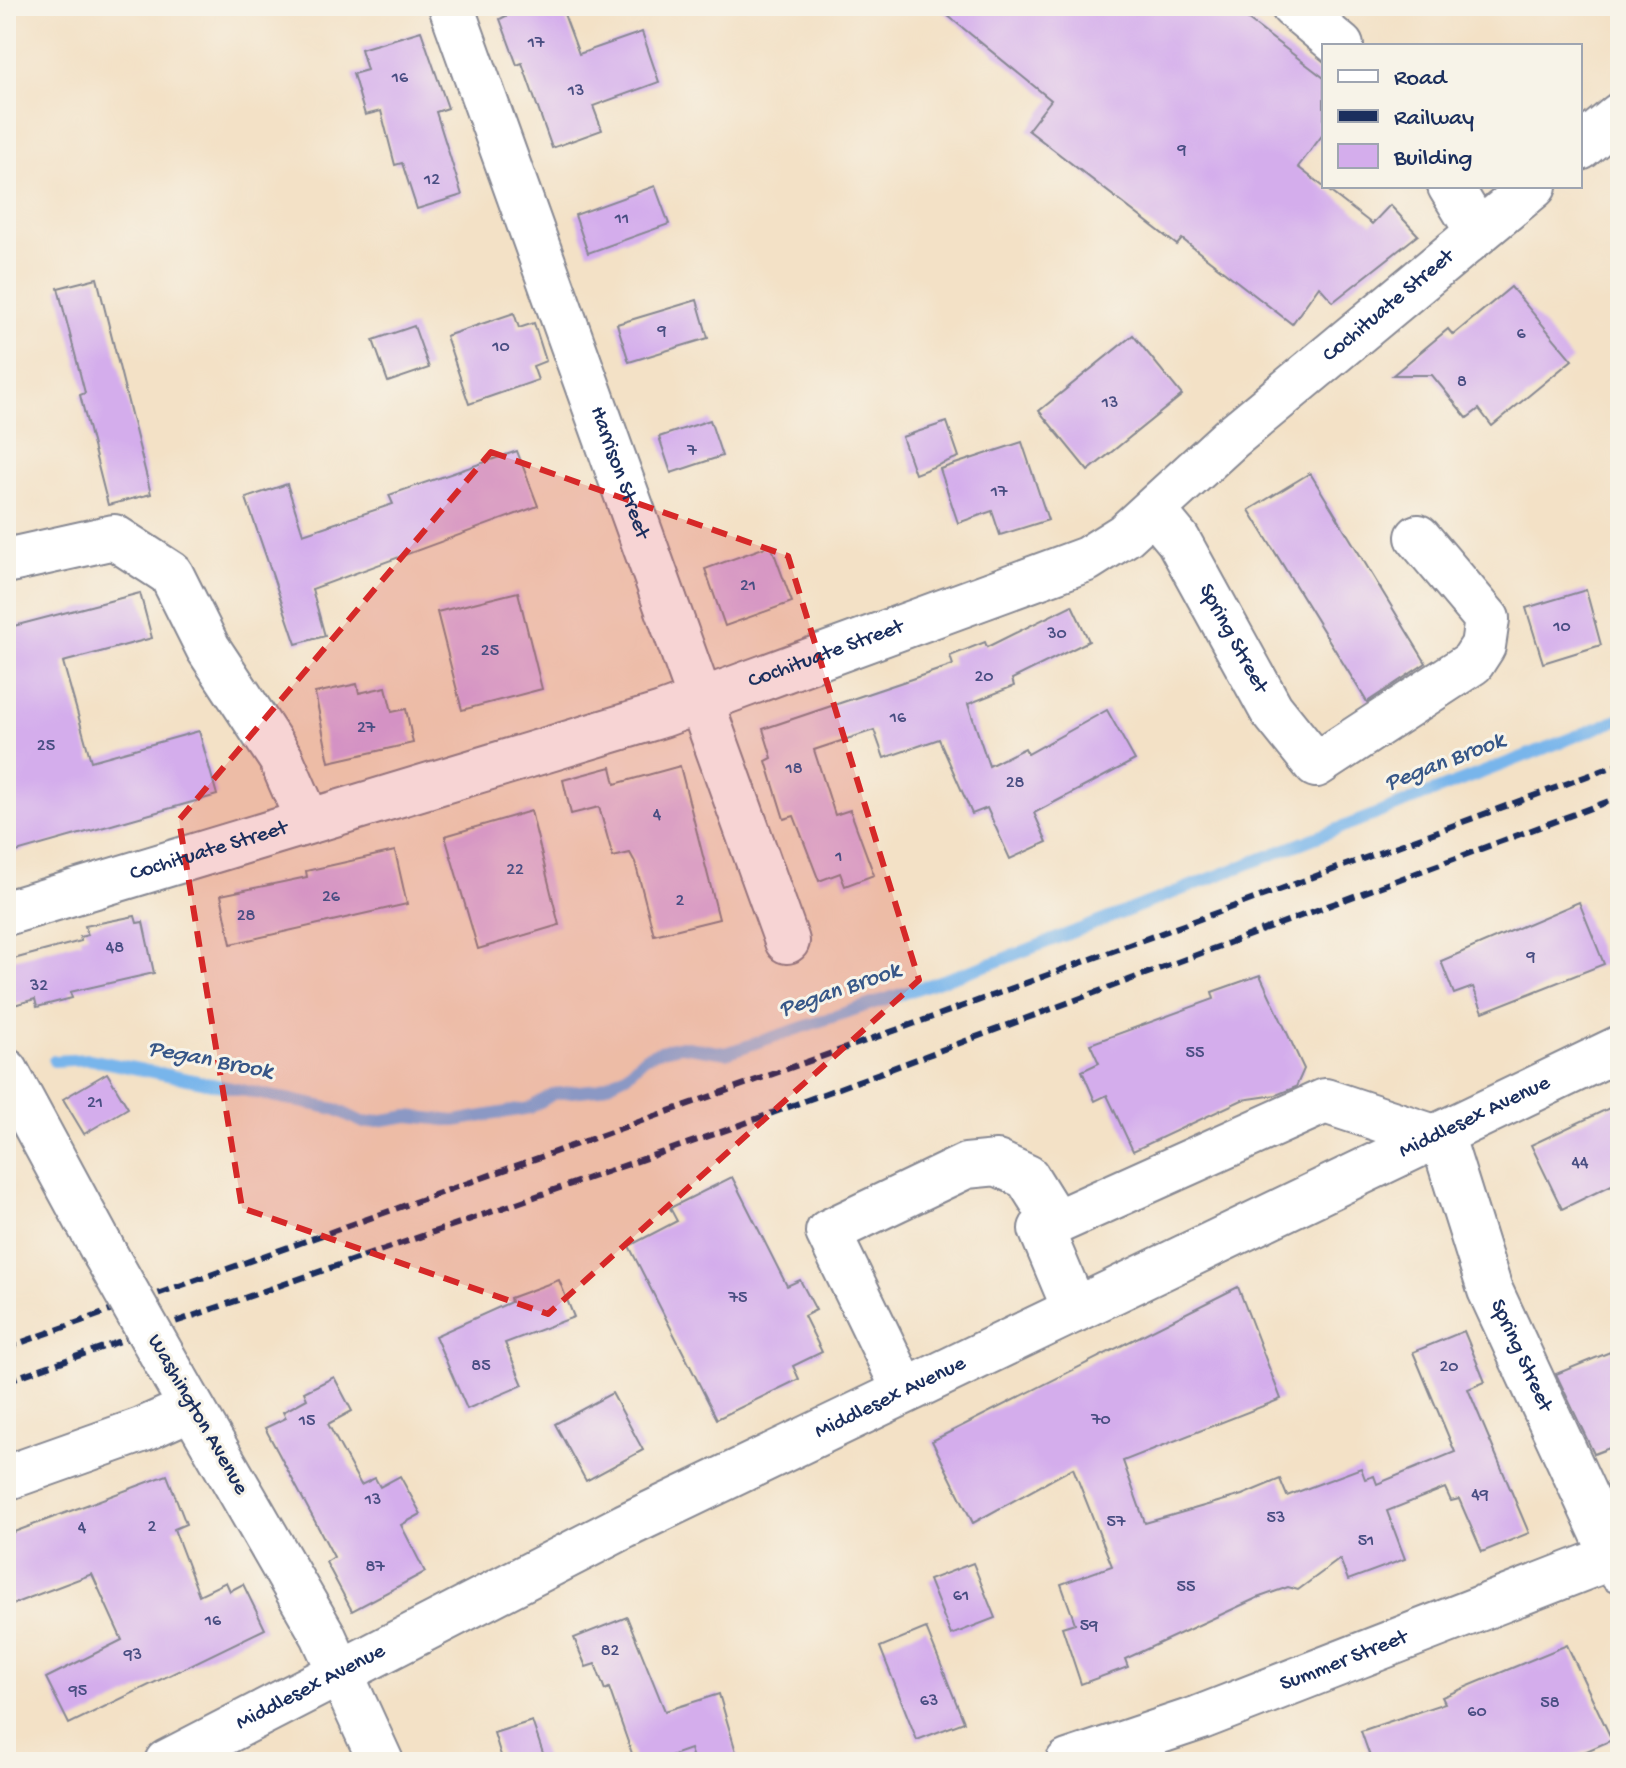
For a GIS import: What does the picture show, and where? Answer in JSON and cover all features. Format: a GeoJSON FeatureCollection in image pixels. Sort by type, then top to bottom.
{"type":"FeatureCollection","features":[{"type":"Feature","properties":{"kind":"street","name":"Harrison Street"},"geometry":{"type":"LineString","coordinates":[[451,6],[787,941]]}},
{"type":"Feature","properties":{"kind":"street"},"geometry":{"type":"LineString","coordinates":[[1293,6],[1339,44]]}},
{"type":"Feature","properties":{"kind":"street"},"geometry":{"type":"LineString","coordinates":[[1582,146],[1620,115]]}},
{"type":"Feature","properties":{"kind":"street"},"geometry":{"type":"LineString","coordinates":[[1451,188],[1478,232]]}},
{"type":"Feature","properties":{"kind":"street","name":"Cochituate Street"},"geometry":{"type":"LineString","coordinates":[[6,913],[701,701],[1087,559],[1107,549],[1255,417],[1532,188]]}},
{"type":"Feature","properties":{"kind":"street","name":"Spring Street"},"geometry":{"type":"LineString","coordinates":[[1153,510],[1178,540],[1271,709],[1316,765],[1472,663],[1483,646],[1487,619],[1418,537]]}},
{"type":"Feature","properties":{"kind":"street"},"geometry":{"type":"LineString","coordinates":[[6,561],[114,537],[171,574],[208,648],[281,759],[308,821]]}},
{"type":"Feature","properties":{"kind":"street","name":"Middlesex Avenue"},"geometry":{"type":"LineString","coordinates":[[167,1762],[541,1568],[1620,1048]]}},
{"type":"Feature","properties":{"kind":"street","name":"Washington Avenue"},"geometry":{"type":"LineString","coordinates":[[6,1071],[183,1393],[317,1624],[381,1762]]}},
{"type":"Feature","properties":{"kind":"street"},"geometry":{"type":"LineString","coordinates":[[1075,1310],[1041,1229],[1055,1222],[1325,1101],[1437,1136]]}},
{"type":"Feature","properties":{"kind":"street","name":"Spring Street"},"geometry":{"type":"LineString","coordinates":[[1437,1136],[1490,1290],[1618,1561]]}},
{"type":"Feature","properties":{"kind":"street"},"geometry":{"type":"LineString","coordinates":[[905,1391],[828,1232],[966,1166],[997,1163],[1027,1177],[1055,1222]]}},
{"type":"Feature","properties":{"kind":"street"},"geometry":{"type":"LineString","coordinates":[[6,1478],[144,1429],[183,1393]]}},
{"type":"Feature","properties":{"kind":"street","name":"Summer Street"},"geometry":{"type":"LineString","coordinates":[[1068,1762],[1241,1703],[1618,1561]]}},
{"type":"Feature","properties":{"kind":"highlighted area"},"geometry":{"type":"Polygon","coordinates":[[[491,452],[788,556],[919,980],[548,1314],[242,1208],[179,820],[491,452]]]}},
{"type":"Feature","properties":{"kind":"building"},"geometry":{"type":"Polygon","coordinates":[[[502,6],[561,6],[579,54],[642,32],[659,82],[593,106],[602,130],[552,148],[522,63],[517,65],[500,19],[506,16],[502,6]]]}},
{"type":"Feature","properties":{"kind":"building"},"geometry":{"type":"Polygon","coordinates":[[[936,6],[1230,6],[1322,76],[1322,136],[1298,167],[1372,224],[1390,205],[1418,235],[1333,302],[1319,286],[1292,324],[1182,239],[1177,245],[1028,130],[1051,100],[936,6]]]}},
{"type":"Feature","properties":{"kind":"building"},"geometry":{"type":"Polygon","coordinates":[[[421,31],[448,108],[436,112],[462,195],[417,209],[402,163],[395,165],[381,111],[365,115],[353,74],[367,70],[361,49],[421,31]]]}},
{"type":"Feature","properties":{"kind":"building"},"geometry":{"type":"Polygon","coordinates":[[[655,186],[669,224],[588,253],[575,215],[655,186]]]}},
{"type":"Feature","properties":{"kind":"building"},"geometry":{"type":"Polygon","coordinates":[[[97,278],[151,494],[108,505],[80,395],[85,393],[58,288],[97,278]]]}},
{"type":"Feature","properties":{"kind":"building"},"geometry":{"type":"Polygon","coordinates":[[[1511,287],[1572,360],[1492,426],[1479,409],[1467,418],[1432,375],[1393,375],[1448,329],[1453,335],[1511,287]]]}},
{"type":"Feature","properties":{"kind":"building"},"geometry":{"type":"Polygon","coordinates":[[[697,300],[708,338],[629,362],[617,324],[697,300]]]}},
{"type":"Feature","properties":{"kind":"building"},"geometry":{"type":"Polygon","coordinates":[[[514,313],[519,328],[534,323],[546,361],[533,366],[538,380],[469,404],[446,336],[514,313]]]}},
{"type":"Feature","properties":{"kind":"building"},"geometry":{"type":"Polygon","coordinates":[[[414,326],[429,368],[388,382],[373,340],[414,326]]]}},
{"type":"Feature","properties":{"kind":"building"},"geometry":{"type":"Polygon","coordinates":[[[1133,335],[1182,395],[1088,471],[1039,411],[1133,335]]]}},
{"type":"Feature","properties":{"kind":"building"},"geometry":{"type":"Polygon","coordinates":[[[710,420],[722,456],[671,473],[659,437],[710,420]]]}},
{"type":"Feature","properties":{"kind":"building"},"geometry":{"type":"Polygon","coordinates":[[[947,422],[959,457],[915,474],[902,437],[947,422]]]}},
{"type":"Feature","properties":{"kind":"building"},"geometry":{"type":"Polygon","coordinates":[[[1022,442],[1048,520],[1000,535],[992,511],[958,523],[940,469],[1022,442]]]}},
{"type":"Feature","properties":{"kind":"building"},"geometry":{"type":"Polygon","coordinates":[[[517,451],[538,506],[312,589],[325,636],[296,644],[246,498],[287,484],[303,534],[393,504],[389,495],[517,451]]]}},
{"type":"Feature","properties":{"kind":"building"},"geometry":{"type":"Polygon","coordinates":[[[1310,473],[1426,663],[1367,702],[1249,510],[1310,473]]]}},
{"type":"Feature","properties":{"kind":"building"},"geometry":{"type":"Polygon","coordinates":[[[771,545],[792,602],[725,626],[705,569],[771,545]]]}},
{"type":"Feature","properties":{"kind":"building"},"geometry":{"type":"Polygon","coordinates":[[[1586,590],[1601,645],[1543,663],[1526,608],[1586,590]]]}},
{"type":"Feature","properties":{"kind":"building"},"geometry":{"type":"Polygon","coordinates":[[[518,592],[542,689],[462,710],[437,612],[518,592]]]}},
{"type":"Feature","properties":{"kind":"building"},"geometry":{"type":"Polygon","coordinates":[[[140,593],[152,638],[63,662],[91,761],[199,731],[217,795],[6,855],[6,628],[140,593]]]}},
{"type":"Feature","properties":{"kind":"building"},"geometry":{"type":"Polygon","coordinates":[[[1072,605],[1089,641],[1012,679],[1014,686],[968,704],[989,766],[1025,748],[1028,754],[1107,710],[1135,760],[1034,813],[1047,842],[1010,859],[987,808],[972,814],[939,739],[884,758],[874,730],[814,750],[835,815],[850,810],[874,875],[845,886],[840,873],[819,881],[794,816],[784,819],[766,761],[772,758],[763,729],[953,665],[950,656],[985,642],[987,647],[1072,605]]]}},
{"type":"Feature","properties":{"kind":"building"},"geometry":{"type":"Polygon","coordinates":[[[357,684],[359,693],[386,687],[392,712],[406,709],[413,743],[329,762],[315,693],[357,684]]]}},
{"type":"Feature","properties":{"kind":"building"},"geometry":{"type":"Polygon","coordinates":[[[680,766],[719,919],[654,935],[630,853],[613,857],[599,807],[571,814],[563,780],[611,767],[615,784],[680,766]]]}},
{"type":"Feature","properties":{"kind":"building"},"geometry":{"type":"Polygon","coordinates":[[[531,811],[559,925],[478,949],[445,836],[531,811]]]}},
{"type":"Feature","properties":{"kind":"building"},"geometry":{"type":"Polygon","coordinates":[[[395,851],[407,904],[231,944],[221,895],[307,877],[306,871],[395,851]]]}},
{"type":"Feature","properties":{"kind":"building"},"geometry":{"type":"Polygon","coordinates":[[[1579,902],[1604,964],[1483,1012],[1473,987],[1454,994],[1441,961],[1579,902]]]}},
{"type":"Feature","properties":{"kind":"building"},"geometry":{"type":"Polygon","coordinates":[[[135,916],[137,923],[143,922],[154,973],[70,992],[72,998],[37,1007],[35,999],[14,1005],[6,961],[81,941],[80,937],[88,935],[85,926],[135,916]]]}},
{"type":"Feature","properties":{"kind":"building"},"geometry":{"type":"Polygon","coordinates":[[[1260,975],[1304,1069],[1296,1087],[1276,1095],[1242,1100],[1133,1151],[1107,1095],[1095,1101],[1082,1071],[1099,1063],[1090,1044],[1214,999],[1212,992],[1260,975]]]}},
{"type":"Feature","properties":{"kind":"building"},"geometry":{"type":"Polygon","coordinates":[[[107,1073],[128,1108],[84,1134],[63,1099],[107,1073]]]}},
{"type":"Feature","properties":{"kind":"building"},"geometry":{"type":"Polygon","coordinates":[[[1620,1103],[1620,1181],[1562,1209],[1531,1145],[1620,1103]]]}},
{"type":"Feature","properties":{"kind":"building"},"geometry":{"type":"Polygon","coordinates":[[[732,1177],[787,1286],[800,1280],[816,1310],[804,1316],[822,1352],[793,1366],[799,1379],[717,1419],[629,1246],[677,1221],[670,1208],[732,1177]]]}},
{"type":"Feature","properties":{"kind":"building"},"geometry":{"type":"Polygon","coordinates":[[[559,1280],[574,1317],[505,1343],[523,1385],[467,1409],[435,1336],[511,1302],[510,1298],[559,1280]]]}},
{"type":"Feature","properties":{"kind":"building"},"geometry":{"type":"Polygon","coordinates":[[[1238,1287],[1281,1399],[1123,1461],[1145,1523],[1242,1495],[1280,1479],[1287,1496],[1361,1468],[1365,1479],[1374,1476],[1377,1484],[1455,1452],[1413,1352],[1464,1331],[1485,1382],[1468,1389],[1529,1533],[1482,1552],[1459,1499],[1451,1501],[1445,1488],[1387,1511],[1405,1559],[1348,1580],[1340,1559],[1298,1590],[1288,1587],[1257,1598],[1125,1659],[1128,1667],[1081,1684],[1062,1627],[1075,1623],[1061,1584],[1112,1566],[1073,1468],[973,1523],[932,1441],[1238,1287]]]}},
{"type":"Feature","properties":{"kind":"building"},"geometry":{"type":"Polygon","coordinates":[[[1620,1348],[1620,1444],[1594,1454],[1556,1374],[1620,1348]]]}},
{"type":"Feature","properties":{"kind":"building"},"geometry":{"type":"Polygon","coordinates":[[[334,1377],[352,1411],[328,1424],[361,1485],[375,1478],[380,1487],[400,1476],[421,1514],[401,1525],[425,1572],[352,1611],[326,1562],[334,1557],[265,1428],[286,1418],[283,1412],[307,1399],[304,1392],[334,1377]]]}},
{"type":"Feature","properties":{"kind":"building"},"geometry":{"type":"Polygon","coordinates":[[[612,1393],[643,1450],[586,1481],[555,1424],[612,1393]]]}},
{"type":"Feature","properties":{"kind":"building"},"geometry":{"type":"Polygon","coordinates":[[[167,1475],[186,1524],[174,1529],[199,1595],[226,1582],[230,1591],[243,1584],[265,1629],[69,1724],[46,1678],[122,1640],[92,1574],[13,1604],[6,1584],[6,1535],[167,1475]]]}},
{"type":"Feature","properties":{"kind":"building"},"geometry":{"type":"Polygon","coordinates":[[[973,1563],[995,1618],[951,1635],[929,1580],[973,1563]]]}},
{"type":"Feature","properties":{"kind":"building"},"geometry":{"type":"Polygon","coordinates":[[[627,1617],[665,1711],[719,1694],[739,1762],[694,1762],[690,1749],[653,1762],[635,1762],[609,1688],[605,1690],[595,1664],[586,1667],[574,1638],[627,1617]]]}},
{"type":"Feature","properties":{"kind":"building"},"geometry":{"type":"Polygon","coordinates":[[[926,1628],[964,1722],[917,1740],[880,1647],[926,1628]]]}},
{"type":"Feature","properties":{"kind":"building"},"geometry":{"type":"Polygon","coordinates":[[[1567,1645],[1612,1740],[1561,1762],[1372,1762],[1361,1731],[1445,1703],[1442,1697],[1567,1645]]]}},
{"type":"Feature","properties":{"kind":"building"},"geometry":{"type":"Polygon","coordinates":[[[532,1721],[546,1762],[503,1762],[494,1733],[532,1721]]]}},
{"type":"Feature","properties":{"kind":"waterway","name":"Pegan Brook"},"geometry":{"type":"LineString","coordinates":[[54,1061],[89,1059],[335,1109],[364,1123],[409,1116],[455,1121],[530,1108],[553,1094],[598,1089],[626,1075],[645,1057],[663,1050],[681,1046],[726,1053],[996,962],[1620,719]]}},
{"type":"Feature","properties":{"kind":"railway"},"geometry":{"type":"LineString","coordinates":[[6,1348],[969,1004],[1620,764]]}},
{"type":"Feature","properties":{"kind":"railway"},"geometry":{"type":"LineString","coordinates":[[6,1381],[732,1128],[1620,797]]}}]}
